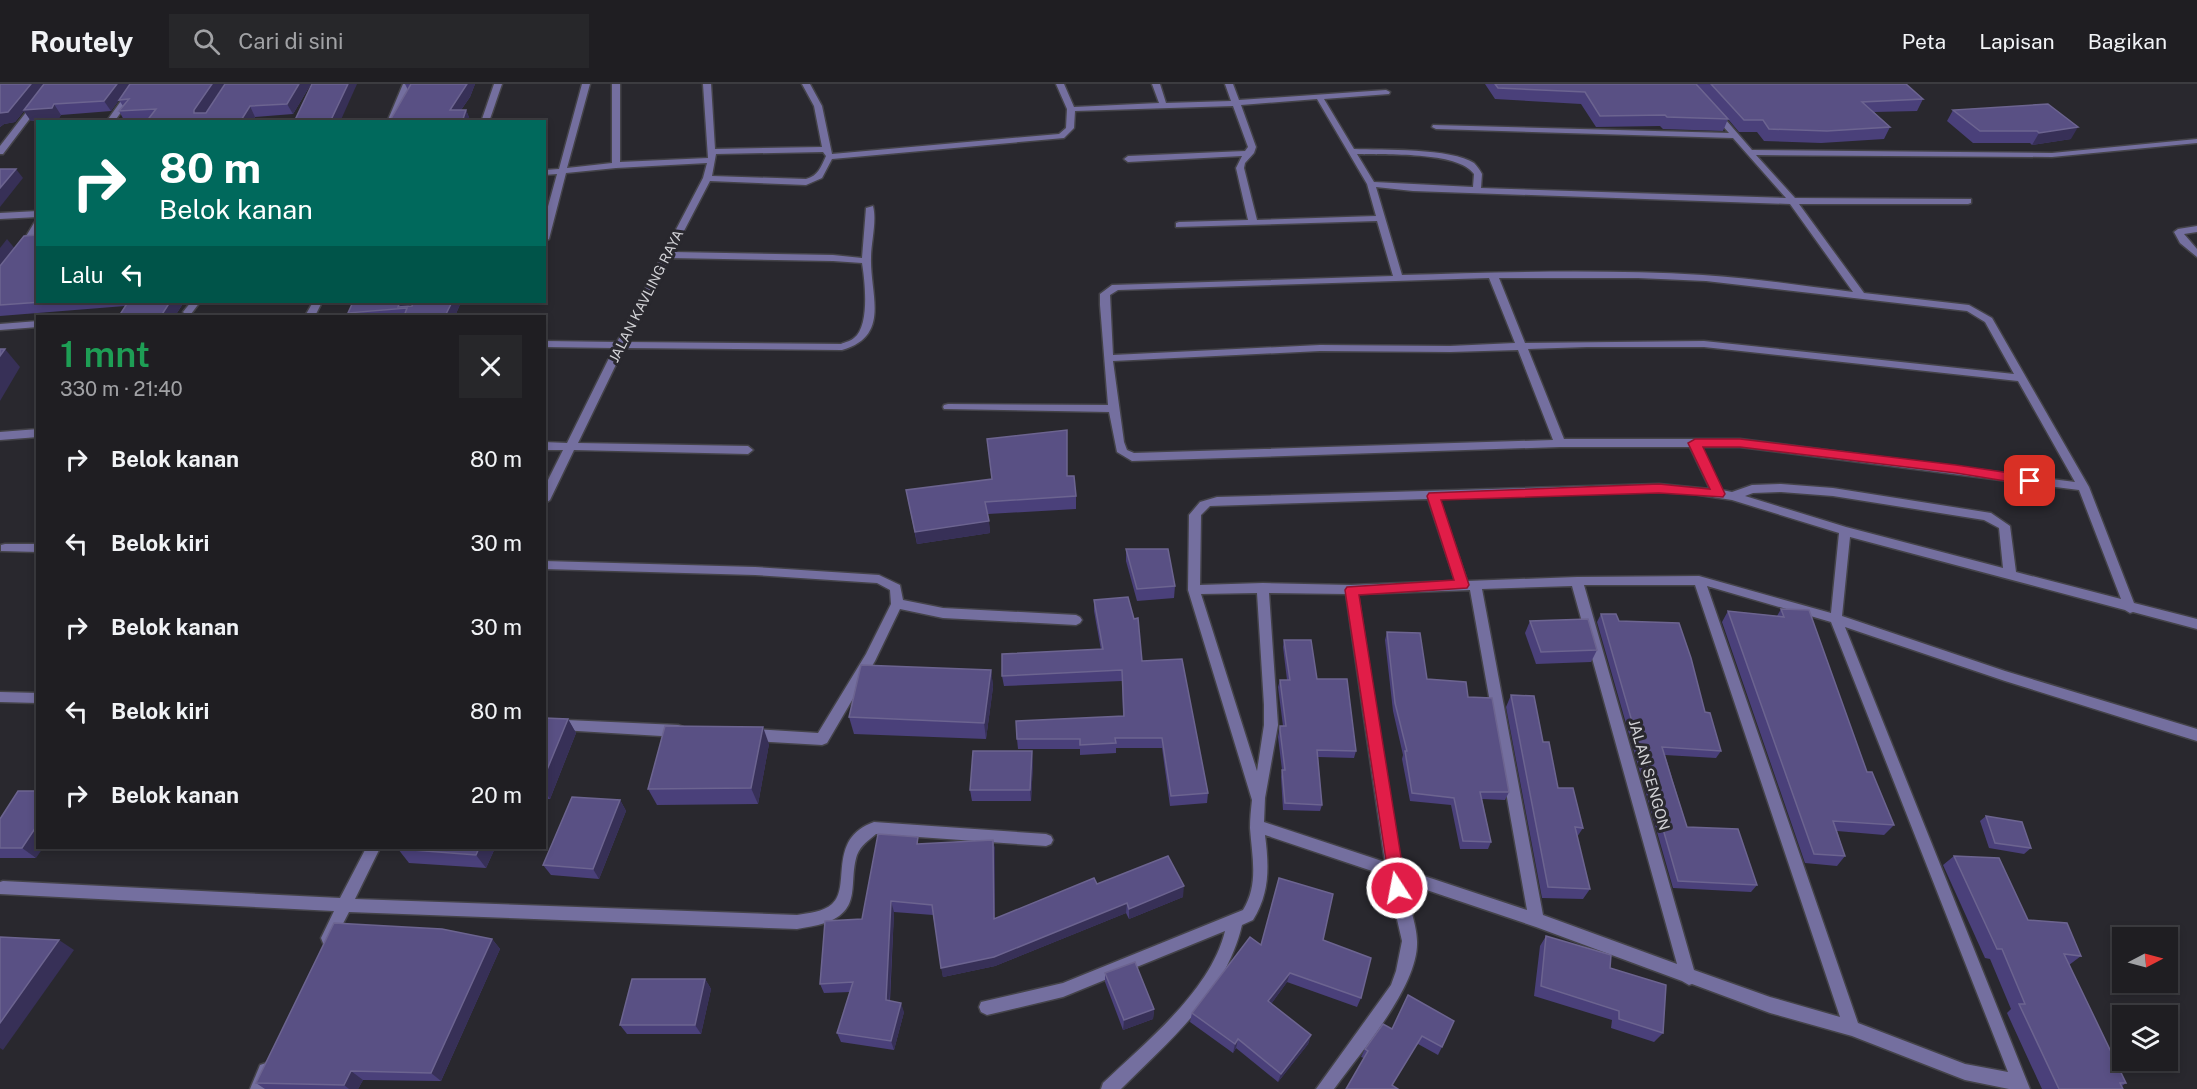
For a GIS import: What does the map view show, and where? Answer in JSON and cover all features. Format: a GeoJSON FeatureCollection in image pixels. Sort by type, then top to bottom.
{"type":"FeatureCollection","features":[{"type":"Feature","properties":{"kind":"street"},"geometry":{"type":"LineString","coordinates":[[0,152],[52,84]]}},
{"type":"Feature","properties":{"kind":"street"},"geometry":{"type":"LineString","coordinates":[[111,120],[137,84]]}},
{"type":"Feature","properties":{"kind":"street"},"geometry":{"type":"LineString","coordinates":[[392,120],[407,84]]}},
{"type":"Feature","properties":{"kind":"street"},"geometry":{"type":"LineString","coordinates":[[486,120],[498,84]]}},
{"type":"Feature","properties":{"kind":"street"},"geometry":{"type":"LineString","coordinates":[[546,231],[586,84]]}},
{"type":"Feature","properties":{"kind":"street"},"geometry":{"type":"LineString","coordinates":[[616,84],[616,165]]}},
{"type":"Feature","properties":{"kind":"street","name":"JALAN KAVLING RAYA"},"geometry":{"type":"LineString","coordinates":[[546,496],[666,255],[707,178],[711,156],[707,84]]}},
{"type":"Feature","properties":{"kind":"street"},"geometry":{"type":"LineString","coordinates":[[707,178],[814,181],[822,174],[828,153],[818,106],[806,84]]}},
{"type":"Feature","properties":{"kind":"street"},"geometry":{"type":"LineString","coordinates":[[546,173],[711,156],[828,153],[1061,136],[1069,132],[1072,126],[1071,109],[1060,84]]}},
{"type":"Feature","properties":{"kind":"street"},"geometry":{"type":"LineString","coordinates":[[1156,84],[1163,105]]}},
{"type":"Feature","properties":{"kind":"street"},"geometry":{"type":"LineString","coordinates":[[1229,84],[1250,141],[1250,153],[1241,163],[1240,168],[1253,222]]}},
{"type":"Feature","properties":{"kind":"street"},"geometry":{"type":"LineString","coordinates":[[1071,109],[1237,103],[1386,92]]}},
{"type":"Feature","properties":{"kind":"street"},"geometry":{"type":"LineString","coordinates":[[1319,97],[1371,184],[1398,278]]}},
{"type":"Feature","properties":{"kind":"street"},"geometry":{"type":"LineString","coordinates":[[1713,110],[1793,201],[1861,296]]}},
{"type":"Feature","properties":{"kind":"street"},"geometry":{"type":"LineString","coordinates":[[1436,127],[1736,136]]}},
{"type":"Feature","properties":{"kind":"street"},"geometry":{"type":"LineString","coordinates":[[1751,152],[2052,155],[2197,141]]}},
{"type":"Feature","properties":{"kind":"street"},"geometry":{"type":"LineString","coordinates":[[1351,151],[1443,157],[1462,161],[1469,164],[1478,174],[1477,190]]}},
{"type":"Feature","properties":{"kind":"street"},"geometry":{"type":"LineString","coordinates":[[1128,159],[1250,153]]}},
{"type":"Feature","properties":{"kind":"street"},"geometry":{"type":"LineString","coordinates":[[1371,184],[1793,201],[1968,201]]}},
{"type":"Feature","properties":{"kind":"street"},"geometry":{"type":"LineString","coordinates":[[546,344],[842,347],[859,340],[868,323],[869,280],[866,261],[870,208]]}},
{"type":"Feature","properties":{"kind":"street"},"geometry":{"type":"LineString","coordinates":[[0,216],[36,214]]}},
{"type":"Feature","properties":{"kind":"street"},"geometry":{"type":"LineString","coordinates":[[1179,225],[1382,218]]}},
{"type":"Feature","properties":{"kind":"street"},"geometry":{"type":"LineString","coordinates":[[16,260],[36,226]]}},
{"type":"Feature","properties":{"kind":"street"},"geometry":{"type":"LineString","coordinates":[[2197,229],[2178,232],[2183,241],[2197,254]]}},
{"type":"Feature","properties":{"kind":"street"},"geometry":{"type":"LineString","coordinates":[[666,255],[832,258],[866,261]]}},
{"type":"Feature","properties":{"kind":"street"},"geometry":{"type":"LineString","coordinates":[[1493,275],[1560,443]]}},
{"type":"Feature","properties":{"kind":"street"},"geometry":{"type":"LineString","coordinates":[[2083,487],[1740,443],[1560,443],[1132,457],[1120,448],[1108,358],[1105,294],[1114,287],[1398,278],[1493,275],[1674,276],[1960,306],[1975,310],[1989,320],[2083,487],[2130,608]]}},
{"type":"Feature","properties":{"kind":"street"},"geometry":{"type":"LineString","coordinates":[[188,312],[194,303]]}},
{"type":"Feature","properties":{"kind":"street"},"geometry":{"type":"LineString","coordinates":[[0,327],[36,324]]}},
{"type":"Feature","properties":{"kind":"street"},"geometry":{"type":"LineString","coordinates":[[1108,358],[1320,348],[1704,344],[2022,378]]}},
{"type":"Feature","properties":{"kind":"street"},"geometry":{"type":"LineString","coordinates":[[948,407],[1114,409]]}},
{"type":"Feature","properties":{"kind":"street"},"geometry":{"type":"LineString","coordinates":[[0,436],[36,433]]}},
{"type":"Feature","properties":{"kind":"street"},"geometry":{"type":"LineString","coordinates":[[1695,443],[1718,494]]}},
{"type":"Feature","properties":{"kind":"street"},"geometry":{"type":"LineString","coordinates":[[546,446],[748,450]]}},
{"type":"Feature","properties":{"kind":"street"},"geometry":{"type":"LineString","coordinates":[[1732,496],[1752,489],[1781,488],[1833,492],[1987,516],[2004,526],[2010,575]]}},
{"type":"Feature","properties":{"kind":"street"},"geometry":{"type":"LineString","coordinates":[[1259,800],[1194,590],[1195,515],[1198,508],[1206,503],[1659,489],[1718,494],[1732,496],[1845,531],[2197,624]]}},
{"type":"Feature","properties":{"kind":"street"},"geometry":{"type":"LineString","coordinates":[[1433,496],[1468,584],[1536,920]]}},
{"type":"Feature","properties":{"kind":"street"},"geometry":{"type":"LineString","coordinates":[[1845,531],[1836,620],[2021,1086]]}},
{"type":"Feature","properties":{"kind":"street"},"geometry":{"type":"LineString","coordinates":[[5,548],[36,548]]}},
{"type":"Feature","properties":{"kind":"street"},"geometry":{"type":"LineString","coordinates":[[546,564],[755,571],[879,579],[896,588],[897,604],[843,706],[822,739],[741,734]]}},
{"type":"Feature","properties":{"kind":"street"},"geometry":{"type":"LineString","coordinates":[[1194,590],[1263,588],[1352,590],[1468,584],[1699,580],[1730,587],[2197,735]]}},
{"type":"Feature","properties":{"kind":"street"},"geometry":{"type":"LineString","coordinates":[[1699,580],[1852,1028]]}},
{"type":"Feature","properties":{"kind":"street","name":"JALAN SENGON"},"geometry":{"type":"LineString","coordinates":[[1577,581],[1689,978]]}},
{"type":"Feature","properties":{"kind":"street"},"geometry":{"type":"LineString","coordinates":[[987,1007],[1063,990],[1235,921],[1248,915],[1256,904],[1261,866],[1257,826],[1259,800],[1271,725],[1263,588]]}},
{"type":"Feature","properties":{"kind":"street"},"geometry":{"type":"LineString","coordinates":[[1324,1089],[1396,990],[1404,971],[1410,941],[1393,870],[1352,590]]}},
{"type":"Feature","properties":{"kind":"street"},"geometry":{"type":"LineString","coordinates":[[897,604],[943,613],[1076,620]]}},
{"type":"Feature","properties":{"kind":"street"},"geometry":{"type":"LineString","coordinates":[[0,697],[36,698]]}},
{"type":"Feature","properties":{"kind":"street"},"geometry":{"type":"LineString","coordinates":[[546,724],[695,732]]}},
{"type":"Feature","properties":{"kind":"street"},"geometry":{"type":"LineString","coordinates":[[1257,826],[1536,920],[1689,978],[1770,1005],[1852,1028],[1965,1072],[2021,1086]]}},
{"type":"Feature","properties":{"kind":"street"},"geometry":{"type":"LineString","coordinates":[[3,888],[343,906],[797,922],[830,916],[841,908],[845,897],[851,848],[861,835],[874,828],[1047,840]]}},
{"type":"Feature","properties":{"kind":"street"},"geometry":{"type":"LineString","coordinates":[[323,948],[372,849]]}},
{"type":"Feature","properties":{"kind":"street"},"geometry":{"type":"LineString","coordinates":[[1109,1089],[1185,1012],[1207,984],[1223,961],[1234,938],[1235,921]]}},
{"type":"Feature","properties":{"kind":"street"},"geometry":{"type":"LineString","coordinates":[[258,1089],[273,1056]]}},
{"type":"Feature","properties":{"kind":"building"},"geometry":{"type":"Polygon","coordinates":[[[0,84],[31,84],[8,112],[0,113],[0,84]]]}},
{"type":"Feature","properties":{"kind":"building"},"geometry":{"type":"Polygon","coordinates":[[[44,84],[117,84],[104,101],[54,104],[52,108],[24,110],[44,84]]]}},
{"type":"Feature","properties":{"kind":"building"},"geometry":{"type":"Polygon","coordinates":[[[130,84],[212,84],[194,110],[194,113],[206,113],[225,84],[299,84],[287,104],[250,106],[241,120],[148,120],[156,109],[119,111],[129,99],[119,100],[130,84]]]}},
{"type":"Feature","properties":{"kind":"building"},"geometry":{"type":"Polygon","coordinates":[[[312,84],[348,84],[331,120],[295,120],[312,84]]]}},
{"type":"Feature","properties":{"kind":"building"},"geometry":{"type":"Polygon","coordinates":[[[411,84],[467,84],[450,110],[466,110],[463,120],[390,120],[411,84]]]}},
{"type":"Feature","properties":{"kind":"building"},"geometry":{"type":"Polygon","coordinates":[[[1495,84],[1696,84],[1728,119],[1667,117],[1665,115],[1600,116],[1585,92],[1498,88],[1495,84]]]}},
{"type":"Feature","properties":{"kind":"building"},"geometry":{"type":"Polygon","coordinates":[[[1711,84],[1906,84],[1923,99],[1862,102],[1890,127],[1827,131],[1769,129],[1763,120],[1744,120],[1711,84]]]}},
{"type":"Feature","properties":{"kind":"building"},"geometry":{"type":"Polygon","coordinates":[[[2048,104],[2078,127],[2039,133],[2037,131],[1980,131],[1953,110],[2048,104]]]}},
{"type":"Feature","properties":{"kind":"building"},"geometry":{"type":"Polygon","coordinates":[[[0,169],[16,169],[0,188],[0,169]]]}},
{"type":"Feature","properties":{"kind":"building"},"geometry":{"type":"Polygon","coordinates":[[[36,235],[36,302],[0,305],[0,266],[24,236],[36,235]]]}},
{"type":"Feature","properties":{"kind":"building"},"geometry":{"type":"Polygon","coordinates":[[[127,303],[169,303],[162,315],[120,315],[127,303]]]}},
{"type":"Feature","properties":{"kind":"building"},"geometry":{"type":"Polygon","coordinates":[[[353,303],[400,303],[398,307],[412,306],[413,303],[452,303],[446,314],[404,315],[407,308],[348,313],[353,303]]]}},
{"type":"Feature","properties":{"kind":"building"},"geometry":{"type":"Polygon","coordinates":[[[1067,430],[1067,476],[1074,476],[1076,496],[985,502],[989,521],[915,532],[906,490],[992,479],[987,439],[1067,430]]]}},
{"type":"Feature","properties":{"kind":"building"},"geometry":{"type":"Polygon","coordinates":[[[1126,549],[1168,549],[1175,586],[1137,589],[1126,549]]]}},
{"type":"Feature","properties":{"kind":"building"},"geometry":{"type":"Polygon","coordinates":[[[1128,597],[1134,619],[1138,618],[1142,661],[1182,659],[1208,793],[1171,796],[1162,738],[1115,738],[1116,743],[1080,745],[1080,739],[1017,739],[1016,721],[1124,716],[1122,670],[1002,676],[1002,654],[1103,649],[1094,600],[1128,597]]]}},
{"type":"Feature","properties":{"kind":"building"},"geometry":{"type":"Polygon","coordinates":[[[1781,609],[1809,610],[1867,772],[1872,772],[1894,825],[1833,821],[1845,856],[1814,854],[1728,611],[1784,617],[1781,609]]]}},
{"type":"Feature","properties":{"kind":"building"},"geometry":{"type":"Polygon","coordinates":[[[1601,614],[1616,614],[1619,621],[1679,623],[1705,712],[1710,713],[1721,751],[1662,747],[1687,827],[1738,829],[1757,885],[1678,881],[1601,614]]]}},
{"type":"Feature","properties":{"kind":"building"},"geometry":{"type":"Polygon","coordinates":[[[1588,619],[1597,650],[1541,652],[1530,621],[1588,619]]]}},
{"type":"Feature","properties":{"kind":"building"},"geometry":{"type":"Polygon","coordinates":[[[1387,632],[1420,633],[1427,679],[1466,682],[1468,697],[1492,698],[1509,792],[1480,792],[1491,842],[1463,841],[1454,798],[1412,793],[1405,751],[1407,751],[1395,703],[1387,632]]]}},
{"type":"Feature","properties":{"kind":"building"},"geometry":{"type":"Polygon","coordinates":[[[1284,640],[1311,640],[1317,679],[1347,679],[1356,751],[1317,750],[1322,805],[1285,803],[1282,770],[1285,770],[1280,726],[1286,726],[1280,680],[1290,680],[1284,640]]]}},
{"type":"Feature","properties":{"kind":"building"},"geometry":{"type":"Polygon","coordinates":[[[861,665],[991,670],[984,723],[849,717],[861,665]]]}},
{"type":"Feature","properties":{"kind":"building"},"geometry":{"type":"Polygon","coordinates":[[[1511,695],[1534,696],[1543,742],[1549,742],[1558,788],[1573,788],[1583,828],[1575,827],[1590,889],[1548,887],[1511,695]]]}},
{"type":"Feature","properties":{"kind":"building"},"geometry":{"type":"Polygon","coordinates":[[[546,718],[568,719],[546,772],[546,718]]]}},
{"type":"Feature","properties":{"kind":"building"},"geometry":{"type":"Polygon","coordinates":[[[665,726],[763,727],[751,788],[648,789],[665,726]]]}},
{"type":"Feature","properties":{"kind":"building"},"geometry":{"type":"Polygon","coordinates":[[[973,751],[1032,751],[1030,790],[970,790],[973,751]]]}},
{"type":"Feature","properties":{"kind":"building"},"geometry":{"type":"Polygon","coordinates":[[[18,791],[36,791],[36,827],[22,848],[0,848],[0,819],[18,791]]]}},
{"type":"Feature","properties":{"kind":"building"},"geometry":{"type":"Polygon","coordinates":[[[572,797],[620,800],[593,869],[543,865],[572,797]]]}},
{"type":"Feature","properties":{"kind":"building"},"geometry":{"type":"Polygon","coordinates":[[[1986,816],[2022,822],[2031,848],[1995,843],[1986,816]]]}},
{"type":"Feature","properties":{"kind":"building"},"geometry":{"type":"Polygon","coordinates":[[[878,834],[918,837],[917,844],[993,840],[994,919],[1094,878],[1097,884],[1168,856],[1184,886],[1129,909],[1127,903],[994,957],[941,968],[932,905],[891,901],[886,1000],[901,1003],[891,1041],[837,1033],[853,982],[820,984],[825,921],[862,919],[878,834]]]}},
{"type":"Feature","properties":{"kind":"building"},"geometry":{"type":"Polygon","coordinates":[[[398,849],[479,849],[476,855],[398,849]]]}},
{"type":"Feature","properties":{"kind":"building"},"geometry":{"type":"Polygon","coordinates":[[[1954,856],[1999,858],[2028,920],[2067,923],[2081,956],[2064,954],[2112,1054],[2112,1071],[2120,1071],[2126,1083],[2120,1083],[2123,1089],[2059,1089],[2019,1004],[2025,1004],[2002,949],[1997,949],[1954,856]]]}},
{"type":"Feature","properties":{"kind":"building"},"geometry":{"type":"Polygon","coordinates":[[[1279,878],[1333,894],[1323,940],[1371,958],[1361,998],[1290,973],[1268,1001],[1311,1035],[1281,1074],[1238,1039],[1235,1044],[1192,1013],[1250,937],[1261,945],[1279,878]]]}},
{"type":"Feature","properties":{"kind":"building"},"geometry":{"type":"Polygon","coordinates":[[[334,923],[442,929],[492,939],[431,1073],[351,1071],[344,1085],[256,1083],[334,923]]]}},
{"type":"Feature","properties":{"kind":"building"},"geometry":{"type":"Polygon","coordinates":[[[1546,936],[1611,955],[1610,968],[1666,985],[1663,1033],[1619,1019],[1619,1011],[1541,986],[1546,936]]]}},
{"type":"Feature","properties":{"kind":"building"},"geometry":{"type":"Polygon","coordinates":[[[0,937],[59,940],[0,1023],[0,937]]]}},
{"type":"Feature","properties":{"kind":"building"},"geometry":{"type":"Polygon","coordinates":[[[1135,962],[1154,1009],[1124,1020],[1105,973],[1135,962]]]}},
{"type":"Feature","properties":{"kind":"building"},"geometry":{"type":"Polygon","coordinates":[[[632,979],[705,979],[695,1025],[620,1025],[632,979]]]}},
{"type":"Feature","properties":{"kind":"building"},"geometry":{"type":"Polygon","coordinates":[[[1408,995],[1454,1021],[1442,1047],[1422,1036],[1392,1085],[1398,1089],[1346,1089],[1368,1051],[1365,1049],[1383,1024],[1392,1029],[1408,995]]]}},
{"type":"Feature","properties":{"kind":"route"},"geometry":{"type":"LineString","coordinates":[[1397,888],[1352,590],[1462,585],[1433,496],[1659,489],[1693,490],[1718,494],[1695,443],[1740,443],[1956,469],[2030,481]]}}]}
